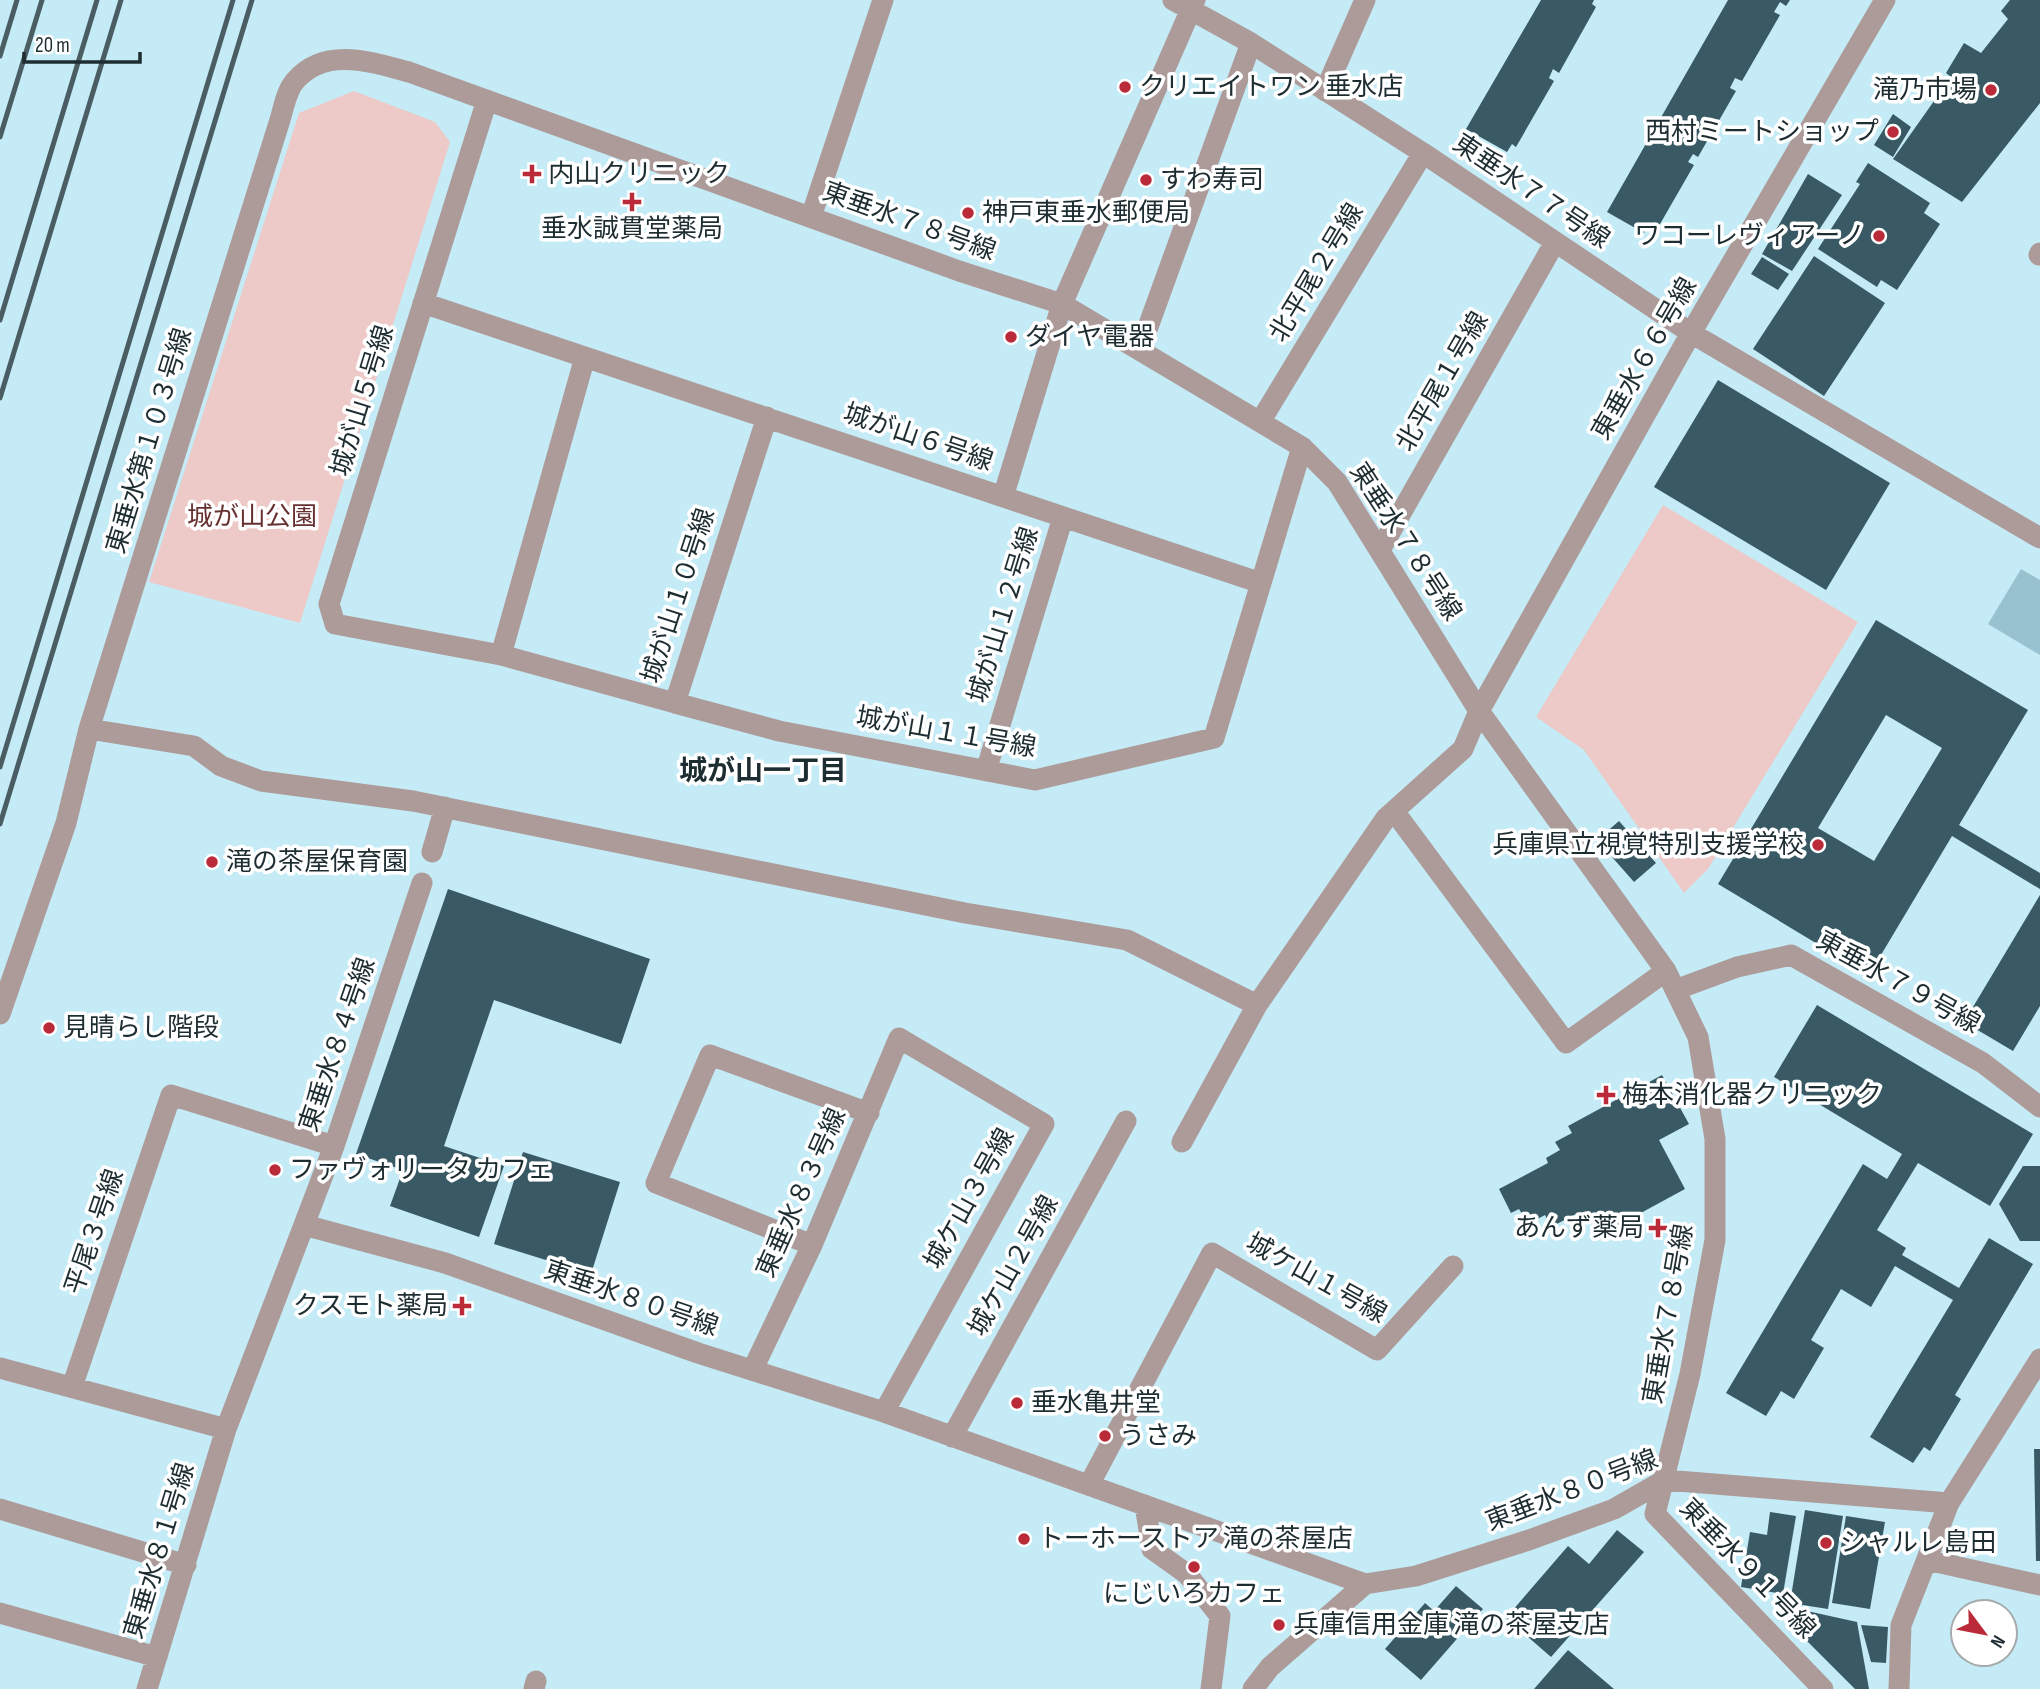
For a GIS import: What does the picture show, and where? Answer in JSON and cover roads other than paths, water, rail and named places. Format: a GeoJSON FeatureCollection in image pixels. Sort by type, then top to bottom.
{"type":"FeatureCollection","features":[{"type":"Feature","properties":{"kind":"street"},"geometry":{"type":"LineString","coordinates":[[811,217],[883,0]]}},
{"type":"Feature","properties":{"kind":"street","name":"東垂水７７号線"},"geometry":{"type":"LineString","coordinates":[[1172,0],[1193,6],[1423,153],[1691,333],[2040,538]]}},
{"type":"Feature","properties":{"kind":"street"},"geometry":{"type":"LineString","coordinates":[[1325,91],[1365,0]]}},
{"type":"Feature","properties":{"kind":"street","name":"東垂水６６号線"},"geometry":{"type":"LineString","coordinates":[[1182,1142],[1257,1005],[1394,811],[1463,749],[1479,711],[1691,333],[1885,0]]}},
{"type":"Feature","properties":{"kind":"street"},"geometry":{"type":"LineString","coordinates":[[1003,497],[1062,304],[1193,6]]}},
{"type":"Feature","properties":{"kind":"street"},"geometry":{"type":"LineString","coordinates":[[1140,349],[1251,43]]}},
{"type":"Feature","properties":{"kind":"street","name":"東垂水第１０３号線"},"geometry":{"type":"LineString","coordinates":[[0,1014],[66,823],[89,729],[293,82],[316,64],[356,58],[409,72],[487,100]]}},
{"type":"Feature","properties":{"kind":"street","name":"東垂水７８号線"},"geometry":{"type":"LineString","coordinates":[[487,100],[1062,304],[1302,447],[1337,482],[1479,711],[1671,980],[1698,1037],[1715,1139],[1715,1240],[1690,1374],[1665,1480]]}},
{"type":"Feature","properties":{"kind":"street","name":"城が山５号線"},"geometry":{"type":"LineString","coordinates":[[487,100],[329,604],[335,624],[500,655]]}},
{"type":"Feature","properties":{"kind":"street","name":"北平尾２号線"},"geometry":{"type":"LineString","coordinates":[[1260,422],[1423,153]]}},
{"type":"Feature","properties":{"kind":"street","name":"北平尾１号線"},"geometry":{"type":"LineString","coordinates":[[1380,550],[1555,242]]}},
{"type":"Feature","properties":{"kind":"street","name":"城が山６号線"},"geometry":{"type":"LineString","coordinates":[[423,303],[1261,583]]}},
{"type":"Feature","properties":{"kind":"street"},"geometry":{"type":"LineString","coordinates":[[500,655],[585,357]]}},
{"type":"Feature","properties":{"kind":"street","name":"城が山１０号線"},"geometry":{"type":"LineString","coordinates":[[500,655],[675,703],[767,417]]}},
{"type":"Feature","properties":{"kind":"street"},"geometry":{"type":"LineString","coordinates":[[1261,583],[1302,447]]}},
{"type":"Feature","properties":{"kind":"street","name":"城が山１２号線"},"geometry":{"type":"LineString","coordinates":[[986,771],[1063,517]]}},
{"type":"Feature","properties":{"kind":"street","name":"城が山１１号線"},"geometry":{"type":"LineString","coordinates":[[675,703],[779,731],[1035,780],[1214,738],[1261,583]]}},
{"type":"Feature","properties":{"kind":"street"},"geometry":{"type":"LineString","coordinates":[[89,729],[194,746],[221,766],[261,781],[445,807],[965,913],[1127,940],[1257,1005]]}},
{"type":"Feature","properties":{"kind":"street"},"geometry":{"type":"LineString","coordinates":[[432,852],[445,807]]}},
{"type":"Feature","properties":{"kind":"street","name":"東垂水７９号線"},"geometry":{"type":"LineString","coordinates":[[1394,811],[1566,1044],[1671,980],[1791,955],[1983,1063],[2038,1100]]}},
{"type":"Feature","properties":{"kind":"street","name":"東垂水８４号線"},"geometry":{"type":"LineString","coordinates":[[304,1225],[334,1146],[422,883]]}},
{"type":"Feature","properties":{"kind":"street","name":"東垂水８３号線"},"geometry":{"type":"LineString","coordinates":[[753,1369],[812,1245],[899,1038]]}},
{"type":"Feature","properties":{"kind":"street","name":"城ケ山３号線"},"geometry":{"type":"LineString","coordinates":[[884,1412],[1044,1124],[899,1038]]}},
{"type":"Feature","properties":{"kind":"street"},"geometry":{"type":"LineString","coordinates":[[812,1245],[656,1184],[710,1055],[869,1113]]}},
{"type":"Feature","properties":{"kind":"street","name":"平尾３号線"},"geometry":{"type":"LineString","coordinates":[[72,1387],[171,1095],[334,1146]]}},
{"type":"Feature","properties":{"kind":"street","name":"城ケ山２号線"},"geometry":{"type":"LineString","coordinates":[[952,1437],[1126,1121]]}},
{"type":"Feature","properties":{"kind":"street"},"geometry":{"type":"LineString","coordinates":[[0,1368],[226,1429],[304,1225]]}},
{"type":"Feature","properties":{"kind":"street","name":"東垂水８０号線"},"geometry":{"type":"LineString","coordinates":[[304,1225],[445,1263],[698,1353],[884,1412],[1365,1584],[1416,1576],[1529,1540],[1614,1509],[1665,1480],[1949,1503]]}},
{"type":"Feature","properties":{"kind":"street","name":"城ケ山１号線"},"geometry":{"type":"LineString","coordinates":[[1089,1485],[1212,1253],[1377,1350],[1453,1266]]}},
{"type":"Feature","properties":{"kind":"street"},"geometry":{"type":"LineString","coordinates":[[1899,1689],[1900,1625],[1949,1503],[2040,1359]]}},
{"type":"Feature","properties":{"kind":"street","name":"東垂水８１号線"},"geometry":{"type":"LineString","coordinates":[[147,1689],[226,1429]]}},
{"type":"Feature","properties":{"kind":"street","name":"東垂水９１号線"},"geometry":{"type":"LineString","coordinates":[[1665,1480],[1655,1514],[1823,1689]]}},
{"type":"Feature","properties":{"kind":"street"},"geometry":{"type":"LineString","coordinates":[[1144,1505],[1152,1549],[1187,1574],[1220,1616],[1211,1689]]}},
{"type":"Feature","properties":{"kind":"street"},"geometry":{"type":"LineString","coordinates":[[0,1509],[186,1565]]}},
{"type":"Feature","properties":{"kind":"street"},"geometry":{"type":"LineString","coordinates":[[1927,1560],[2040,1585]]}},
{"type":"Feature","properties":{"kind":"street"},"geometry":{"type":"LineString","coordinates":[[1253,1689],[1269,1667],[1365,1584]]}},
{"type":"Feature","properties":{"kind":"street"},"geometry":{"type":"LineString","coordinates":[[0,1613],[157,1657]]}},
{"type":"Feature","properties":{"kind":"water"},"geometry":{"type":"Polygon","coordinates":[[[2021,569],[2040,580],[2040,655],[1988,624],[2021,569]]]}},
{"type":"Feature","properties":{"kind":"railway"},"geometry":{"type":"LineString","coordinates":[[0,56],[17,0]]}},
{"type":"Feature","properties":{"kind":"railway"},"geometry":{"type":"LineString","coordinates":[[0,137],[42,0]]}},
{"type":"Feature","properties":{"kind":"railway"},"geometry":{"type":"LineString","coordinates":[[0,320],[97,0]]}},
{"type":"Feature","properties":{"kind":"railway"},"geometry":{"type":"LineString","coordinates":[[0,398],[121,0]]}},
{"type":"Feature","properties":{"kind":"railway"},"geometry":{"type":"LineString","coordinates":[[0,767],[233,0]]}},
{"type":"Feature","properties":{"kind":"railway"},"geometry":{"type":"LineString","coordinates":[[0,824],[252,0]]}},
{"type":"Feature","properties":{"kind":"place","name":"クリエイトワン 垂水店"},"geometry":{"type":"Point","coordinates":[1125,87]}},
{"type":"Feature","properties":{"kind":"place","name":"滝乃市場"},"geometry":{"type":"Point","coordinates":[1991,90]}},
{"type":"Feature","properties":{"kind":"place","name":"西村ミートショップ"},"geometry":{"type":"Point","coordinates":[1893,132]}},
{"type":"Feature","properties":{"kind":"place","name":"内山クリニック"},"geometry":{"type":"Point","coordinates":[532,174]}},
{"type":"Feature","properties":{"kind":"place","name":"すわ寿司"},"geometry":{"type":"Point","coordinates":[1146,180]}},
{"type":"Feature","properties":{"kind":"place","name":"垂水誠貫堂薬局"},"geometry":{"type":"Point","coordinates":[632,202]}},
{"type":"Feature","properties":{"kind":"place","name":"神戸東垂水郵便局"},"geometry":{"type":"Point","coordinates":[968,213]}},
{"type":"Feature","properties":{"kind":"place","name":"ワコーレヴィアーノ"},"geometry":{"type":"Point","coordinates":[1879,236]}},
{"type":"Feature","properties":{"kind":"place","name":"ダイヤ電器"},"geometry":{"type":"Point","coordinates":[1011,337]}},
{"type":"Feature","properties":{"kind":"place","name":"兵庫県立視覚特別支援学校"},"geometry":{"type":"Point","coordinates":[1818,845]}},
{"type":"Feature","properties":{"kind":"place","name":"滝の茶屋保育園"},"geometry":{"type":"Point","coordinates":[212,862]}},
{"type":"Feature","properties":{"kind":"place","name":"見晴らし階段"},"geometry":{"type":"Point","coordinates":[49,1028]}},
{"type":"Feature","properties":{"kind":"place","name":"梅本消化器クリニック"},"geometry":{"type":"Point","coordinates":[1606,1095]}},
{"type":"Feature","properties":{"kind":"place","name":"ファヴォリータ カフェ"},"geometry":{"type":"Point","coordinates":[275,1170]}},
{"type":"Feature","properties":{"kind":"place","name":"あんず薬局"},"geometry":{"type":"Point","coordinates":[1658,1228]}},
{"type":"Feature","properties":{"kind":"place","name":"クスモト薬局"},"geometry":{"type":"Point","coordinates":[462,1306]}},
{"type":"Feature","properties":{"kind":"place","name":"垂水亀井堂"},"geometry":{"type":"Point","coordinates":[1017,1403]}},
{"type":"Feature","properties":{"kind":"place","name":"うさみ"},"geometry":{"type":"Point","coordinates":[1105,1436]}},
{"type":"Feature","properties":{"kind":"place","name":"トーホーストア 滝の茶屋店"},"geometry":{"type":"Point","coordinates":[1024,1539]}},
{"type":"Feature","properties":{"kind":"place","name":"シャルレ島田"},"geometry":{"type":"Point","coordinates":[1826,1543]}},
{"type":"Feature","properties":{"kind":"place","name":"にじいろカフェ"},"geometry":{"type":"Point","coordinates":[1194,1567]}},
{"type":"Feature","properties":{"kind":"place","name":"兵庫信用金庫 滝の茶屋支店"},"geometry":{"type":"Point","coordinates":[1279,1625]}},
{"type":"Feature","properties":{"kind":"district","name":"城が山一丁目"},"geometry":{"type":"Point","coordinates":[763,771]}},
{"type":"Feature","properties":{"kind":"park label","name":"城が山公園"},"geometry":{"type":"Point","coordinates":[252,517]}}]}
